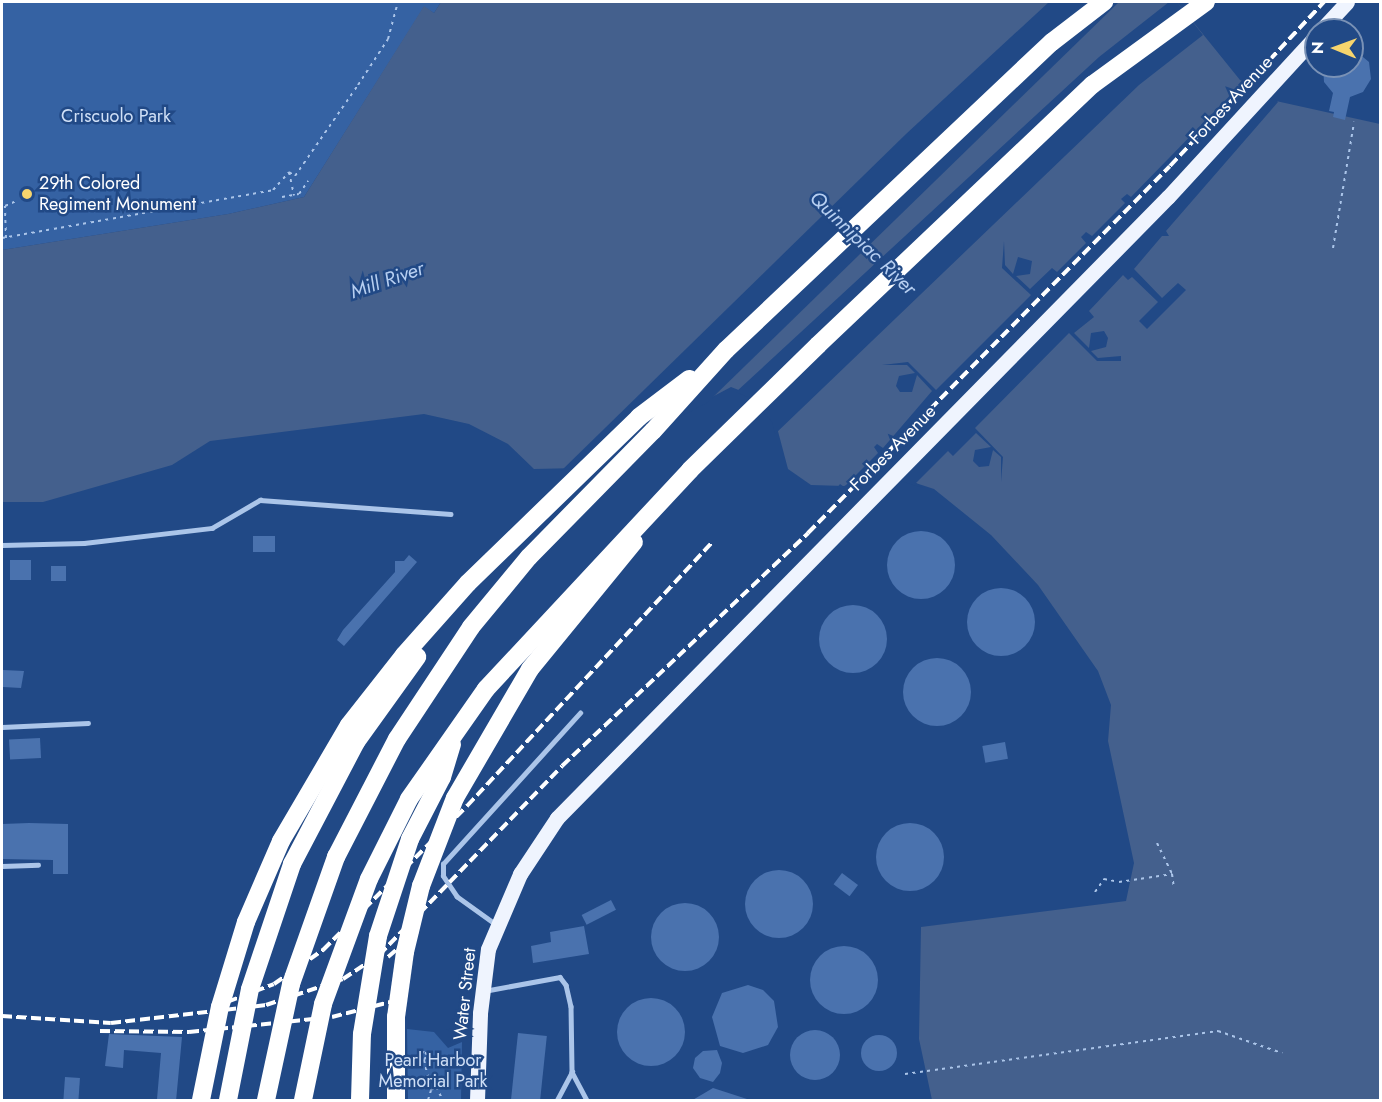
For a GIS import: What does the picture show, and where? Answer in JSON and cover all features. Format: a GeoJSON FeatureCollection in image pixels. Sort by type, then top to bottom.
{"type":"FeatureCollection","features":[{"type":"Feature","properties":{"kind":"highway"},"geometry":{"type":"LineString","coordinates":[[266,1101],[285,1004],[320,898],[355,817],[403,729],[444,664],[499,592],[726,350],[1052,42],[1104,2]]}},
{"type":"Feature","properties":{"kind":"highway"},"geometry":{"type":"LineString","coordinates":[[303,1101],[323,1004],[351,919],[409,799],[458,725],[566,601],[690,470],[1092,85],[1206,2]]}},
{"type":"Feature","properties":{"kind":"highway"},"geometry":{"type":"LineString","coordinates":[[201,1101],[232,963],[263,880],[302,801],[349,725],[404,655],[468,583],[532,525],[639,417],[726,350]]}},
{"type":"Feature","properties":{"kind":"highway"},"geometry":{"type":"LineString","coordinates":[[396,1101],[396,1017],[407,941],[424,876],[455,798],[530,669],[690,470]]}},
{"type":"Feature","properties":{"kind":"highway"},"geometry":{"type":"LineString","coordinates":[[228,1101],[243,1014],[263,940],[316,812],[356,742],[392,689],[532,525]]}},
{"type":"Feature","properties":{"kind":"highway"},"geometry":{"type":"LineString","coordinates":[[360,1101],[363,1023],[378,936],[401,863],[442,777],[458,725]]}},
{"type":"Feature","properties":{"kind":"main road"},"geometry":{"type":"LineString","coordinates":[[1332,18],[1347,2]]}},
{"type":"Feature","properties":{"kind":"main road","name":"Forbes Avenue"},"geometry":{"type":"LineString","coordinates":[[509,895],[543,836],[564,811],[1168,197],[1304,49]]}},
{"type":"Feature","properties":{"kind":"main road","name":"Water Street"},"geometry":{"type":"LineString","coordinates":[[477,1101],[482,991],[496,925],[509,895]]}},
{"type":"Feature","properties":{"kind":"lane"},"geometry":{"type":"LineString","coordinates":[[2,545],[84,543],[212,528],[260,501],[450,514]]}},
{"type":"Feature","properties":{"kind":"lane"},"geometry":{"type":"LineString","coordinates":[[496,925],[457,897],[443,876],[443,864],[580,713]]}},
{"type":"Feature","properties":{"kind":"lane"},"geometry":{"type":"LineString","coordinates":[[2,727],[88,723]]}},
{"type":"Feature","properties":{"kind":"lane"},"geometry":{"type":"LineString","coordinates":[[2,866],[38,865]]}},
{"type":"Feature","properties":{"kind":"lane"},"geometry":{"type":"LineString","coordinates":[[482,991],[560,978],[566,985],[571,1006],[572,1072],[587,1101]]}},
{"type":"Feature","properties":{"kind":"lane"},"geometry":{"type":"LineString","coordinates":[[557,1101],[572,1072]]}},
{"type":"Feature","properties":{"kind":"path"},"geometry":{"type":"LineString","coordinates":[[289,172],[295,176],[388,39],[398,2]]}},
{"type":"Feature","properties":{"kind":"path"},"geometry":{"type":"LineString","coordinates":[[1333,248],[1354,122]]}},
{"type":"Feature","properties":{"kind":"path"},"geometry":{"type":"LineString","coordinates":[[289,172],[294,195]]}},
{"type":"Feature","properties":{"kind":"path"},"geometry":{"type":"LineString","coordinates":[[2,238],[273,190],[289,172]]}},
{"type":"Feature","properties":{"kind":"path"},"geometry":{"type":"LineString","coordinates":[[282,197],[294,195],[308,181]]}},
{"type":"Feature","properties":{"kind":"path"},"geometry":{"type":"LineString","coordinates":[[6,237],[5,206],[16,201]]}},
{"type":"Feature","properties":{"kind":"path"},"geometry":{"type":"LineString","coordinates":[[1157,843],[1172,874],[1174,889]]}},
{"type":"Feature","properties":{"kind":"path"},"geometry":{"type":"LineString","coordinates":[[1095,892],[1104,879],[1119,882],[1172,874]]}},
{"type":"Feature","properties":{"kind":"path"},"geometry":{"type":"LineString","coordinates":[[905,1074],[1218,1031],[1282,1053]]}},
{"type":"Feature","properties":{"kind":"path"},"geometry":{"type":"LineString","coordinates":[[424,1060],[431,1090],[428,1101]]}},
{"type":"Feature","properties":{"kind":"path"},"geometry":{"type":"LineString","coordinates":[[431,1090],[440,1089],[443,1101]]}},
{"type":"Feature","properties":{"kind":"green space","name":"Criscuolo Park"},"geometry":{"type":"Polygon","coordinates":[[[2,2],[441,2],[434,13],[424,7],[304,197],[228,214],[2,250],[2,2]]]}},
{"type":"Feature","properties":{"kind":"green space","name":"Pearl Harbor Memorial Park"},"geometry":{"type":"Polygon","coordinates":[[[407,1029],[434,1032],[448,1048],[462,1042],[461,1100],[408,1100],[407,1029]]]}},
{"type":"Feature","properties":{"kind":"water"},"geometry":{"type":"Polygon","coordinates":[[[441,2],[1177,2],[1240,80],[1267,91],[1276,101],[1380,124],[1380,1100],[932,1100],[919,1039],[921,927],[1126,901],[1134,863],[1108,741],[1111,705],[1098,671],[1038,585],[991,535],[934,489],[891,475],[844,486],[811,485],[788,469],[775,420],[754,396],[731,387],[578,468],[534,469],[508,444],[469,424],[424,414],[210,441],[172,465],[43,502],[2,502],[2,250],[228,214],[304,197],[424,6],[434,13],[441,2]]]}},
{"type":"Feature","properties":{"kind":"pier"},"geometry":{"type":"Polygon","coordinates":[[[1049,2],[1119,2],[708,402],[579,471],[561,471],[906,134],[1049,2]]]}},
{"type":"Feature","properties":{"kind":"pier"},"geometry":{"type":"Polygon","coordinates":[[[1169,2],[1177,2],[1203,35],[1139,85],[775,434],[772,422],[752,399],[736,392],[1099,57],[1169,2]]]}},
{"type":"Feature","properties":{"kind":"pier"},"geometry":{"type":"Polygon","coordinates":[[[1246,79],[1262,85],[1278,102],[1166,231],[1169,236],[1162,236],[1134,269],[1162,298],[1178,283],[1186,290],[1147,329],[1139,321],[1158,302],[1132,277],[1128,280],[1123,275],[1089,311],[1094,317],[1074,333],[1089,348],[1091,333],[1104,331],[1108,338],[1106,347],[1091,351],[1098,358],[1121,356],[1121,361],[1097,361],[1069,333],[975,428],[1003,457],[1001,482],[1001,457],[993,450],[989,466],[979,467],[973,461],[975,450],[991,447],[976,433],[953,456],[948,451],[916,483],[923,488],[891,478],[845,489],[837,488],[840,484],[844,487],[878,453],[874,447],[877,444],[883,448],[932,391],[917,375],[912,392],[900,392],[896,386],[899,376],[915,373],[907,365],[882,365],[908,362],[936,390],[1031,295],[1002,268],[1004,241],[1005,265],[1013,274],[1018,257],[1032,261],[1030,274],[1016,276],[1030,289],[1052,268],[1057,272],[1086,243],[1081,237],[1086,232],[1092,236],[1125,203],[1121,199],[1127,194],[1131,197],[1246,79]]]}},
{"type":"Feature","properties":{"kind":"building"},"geometry":{"type":"Polygon","coordinates":[[[1364,58],[1369,62],[1371,79],[1363,92],[1350,97],[1345,120],[1333,117],[1334,112],[1329,111],[1333,93],[1324,82],[1324,78],[1364,78],[1364,58]]]}},
{"type":"Feature","properties":{"kind":"building"},"geometry":{"type":"Polygon","coordinates":[[[921,531],[934,534],[945,541],[952,552],[955,565],[952,578],[945,589],[934,596],[921,599],[908,596],[897,589],[890,578],[887,565],[890,552],[897,541],[908,534],[921,531]]]}},
{"type":"Feature","properties":{"kind":"building"},"geometry":{"type":"Polygon","coordinates":[[[253,536],[275,536],[275,552],[253,552],[253,536]]]}},
{"type":"Feature","properties":{"kind":"building"},"geometry":{"type":"Polygon","coordinates":[[[409,555],[417,562],[344,646],[337,640],[343,630],[395,572],[395,561],[404,561],[409,555]]]}},
{"type":"Feature","properties":{"kind":"building"},"geometry":{"type":"Polygon","coordinates":[[[10,560],[31,560],[31,580],[10,580],[10,560]]]}},
{"type":"Feature","properties":{"kind":"building"},"geometry":{"type":"Polygon","coordinates":[[[51,566],[66,566],[66,581],[51,581],[51,566]]]}},
{"type":"Feature","properties":{"kind":"building"},"geometry":{"type":"Polygon","coordinates":[[[1001,588],[1014,591],[1025,598],[1032,609],[1035,622],[1032,635],[1025,646],[1014,653],[1001,656],[988,653],[977,646],[970,635],[967,622],[970,609],[977,598],[988,591],[1001,588]]]}},
{"type":"Feature","properties":{"kind":"building"},"geometry":{"type":"Polygon","coordinates":[[[853,605],[866,608],[877,615],[884,626],[887,639],[884,652],[877,663],[866,670],[853,673],[840,670],[829,663],[822,652],[819,639],[822,626],[829,615],[840,608],[853,605]]]}},
{"type":"Feature","properties":{"kind":"building"},"geometry":{"type":"Polygon","coordinates":[[[937,658],[950,661],[961,668],[968,679],[971,692],[968,705],[961,716],[950,723],[937,726],[924,723],[913,716],[906,705],[903,692],[906,679],[913,668],[924,661],[937,658]]]}},
{"type":"Feature","properties":{"kind":"building"},"geometry":{"type":"Polygon","coordinates":[[[3,670],[24,671],[21,688],[3,687],[3,670]]]}},
{"type":"Feature","properties":{"kind":"building"},"geometry":{"type":"Polygon","coordinates":[[[40,738],[41,758],[10,760],[9,740],[40,738]]]}},
{"type":"Feature","properties":{"kind":"building"},"geometry":{"type":"Polygon","coordinates":[[[1005,742],[1008,759],[985,763],[982,746],[1005,742]]]}},
{"type":"Feature","properties":{"kind":"building"},"geometry":{"type":"Polygon","coordinates":[[[910,823],[923,826],[934,833],[941,844],[944,857],[941,870],[934,881],[923,888],[910,891],[897,888],[886,881],[879,870],[876,857],[879,844],[886,833],[897,826],[910,823]]]}},
{"type":"Feature","properties":{"kind":"building"},"geometry":{"type":"Polygon","coordinates":[[[2,824],[68,824],[68,874],[53,874],[53,860],[2,859],[2,824]]]}},
{"type":"Feature","properties":{"kind":"building"},"geometry":{"type":"Polygon","coordinates":[[[779,870],[792,873],[803,880],[810,891],[813,904],[810,917],[803,928],[792,935],[779,938],[766,935],[755,928],[748,917],[745,904],[748,891],[755,880],[766,873],[779,870]]]}},
{"type":"Feature","properties":{"kind":"building"},"geometry":{"type":"Polygon","coordinates":[[[842,873],[858,885],[850,896],[834,884],[842,873]]]}},
{"type":"Feature","properties":{"kind":"building"},"geometry":{"type":"Polygon","coordinates":[[[611,900],[616,910],[587,925],[582,915],[611,900]]]}},
{"type":"Feature","properties":{"kind":"building"},"geometry":{"type":"Polygon","coordinates":[[[685,903],[698,906],[709,913],[716,924],[719,937],[716,950],[709,961],[698,968],[685,971],[672,968],[661,961],[654,950],[651,937],[654,924],[661,913],[672,906],[685,903]]]}},
{"type":"Feature","properties":{"kind":"building"},"geometry":{"type":"Polygon","coordinates":[[[584,926],[589,954],[533,963],[531,946],[551,942],[550,932],[584,926]]]}},
{"type":"Feature","properties":{"kind":"building"},"geometry":{"type":"Polygon","coordinates":[[[844,946],[857,949],[868,956],[875,967],[878,980],[875,993],[868,1004],[857,1011],[844,1014],[831,1011],[820,1004],[813,993],[810,980],[813,967],[820,956],[831,949],[844,946]]]}},
{"type":"Feature","properties":{"kind":"building"},"geometry":{"type":"Polygon","coordinates":[[[748,985],[763,990],[774,1001],[778,1027],[768,1045],[743,1053],[720,1046],[712,1017],[722,993],[748,985]]]}},
{"type":"Feature","properties":{"kind":"building"},"geometry":{"type":"Polygon","coordinates":[[[651,998],[664,1001],[675,1008],[682,1019],[685,1032],[682,1045],[675,1056],[664,1063],[651,1066],[638,1063],[627,1056],[620,1045],[617,1032],[620,1019],[627,1008],[638,1001],[651,998]]]}},
{"type":"Feature","properties":{"kind":"building"},"geometry":{"type":"Polygon","coordinates":[[[815,1030],[833,1037],[840,1055],[833,1073],[815,1080],[797,1073],[790,1055],[797,1037],[815,1030]]]}},
{"type":"Feature","properties":{"kind":"building"},"geometry":{"type":"Polygon","coordinates":[[[518,1033],[547,1036],[540,1100],[511,1100],[518,1033]]]}},
{"type":"Feature","properties":{"kind":"building"},"geometry":{"type":"Polygon","coordinates":[[[109,1034],[182,1037],[176,1101],[157,1099],[161,1053],[124,1050],[123,1068],[105,1066],[109,1034]]]}},
{"type":"Feature","properties":{"kind":"building"},"geometry":{"type":"Polygon","coordinates":[[[879,1035],[892,1040],[897,1053],[892,1066],[879,1071],[866,1066],[861,1053],[866,1040],[879,1035]]]}},
{"type":"Feature","properties":{"kind":"building"},"geometry":{"type":"Polygon","coordinates":[[[717,1050],[722,1063],[720,1073],[713,1082],[700,1078],[693,1068],[695,1058],[703,1051],[717,1050]]]}},
{"type":"Feature","properties":{"kind":"building"},"geometry":{"type":"Polygon","coordinates":[[[65,1077],[80,1078],[78,1100],[63,1100],[65,1077]]]}},
{"type":"Feature","properties":{"kind":"building"},"geometry":{"type":"Polygon","coordinates":[[[713,1088],[747,1099],[746,1101],[691,1101],[713,1088]]]}},
{"type":"Feature","properties":{"kind":"railway"},"geometry":{"type":"LineString","coordinates":[[2,1016],[111,1023],[266,1005],[343,979],[379,955],[562,766],[808,533],[1170,166],[1324,2]]}},
{"type":"Feature","properties":{"kind":"railway"},"geometry":{"type":"LineString","coordinates":[[214,1007],[274,984],[323,950],[467,806],[712,542]]}},
{"type":"Feature","properties":{"kind":"railway"},"geometry":{"type":"LineString","coordinates":[[388,957],[418,931]]}},
{"type":"Feature","properties":{"kind":"railway"},"geometry":{"type":"LineString","coordinates":[[100,1031],[189,1032],[332,1017],[390,1002]]}},
{"type":"Feature","properties":{"kind":"place","name":"29th Colored Regiment Monument"},"geometry":{"type":"Point","coordinates":[27,194]}},
{"type":"Feature","properties":{"kind":"water label","name":"Quinnipiac River"},"geometry":{"type":"Point","coordinates":[863,243]}},
{"type":"Feature","properties":{"kind":"water label","name":"Mill River"},"geometry":{"type":"Point","coordinates":[387,280]}}]}
